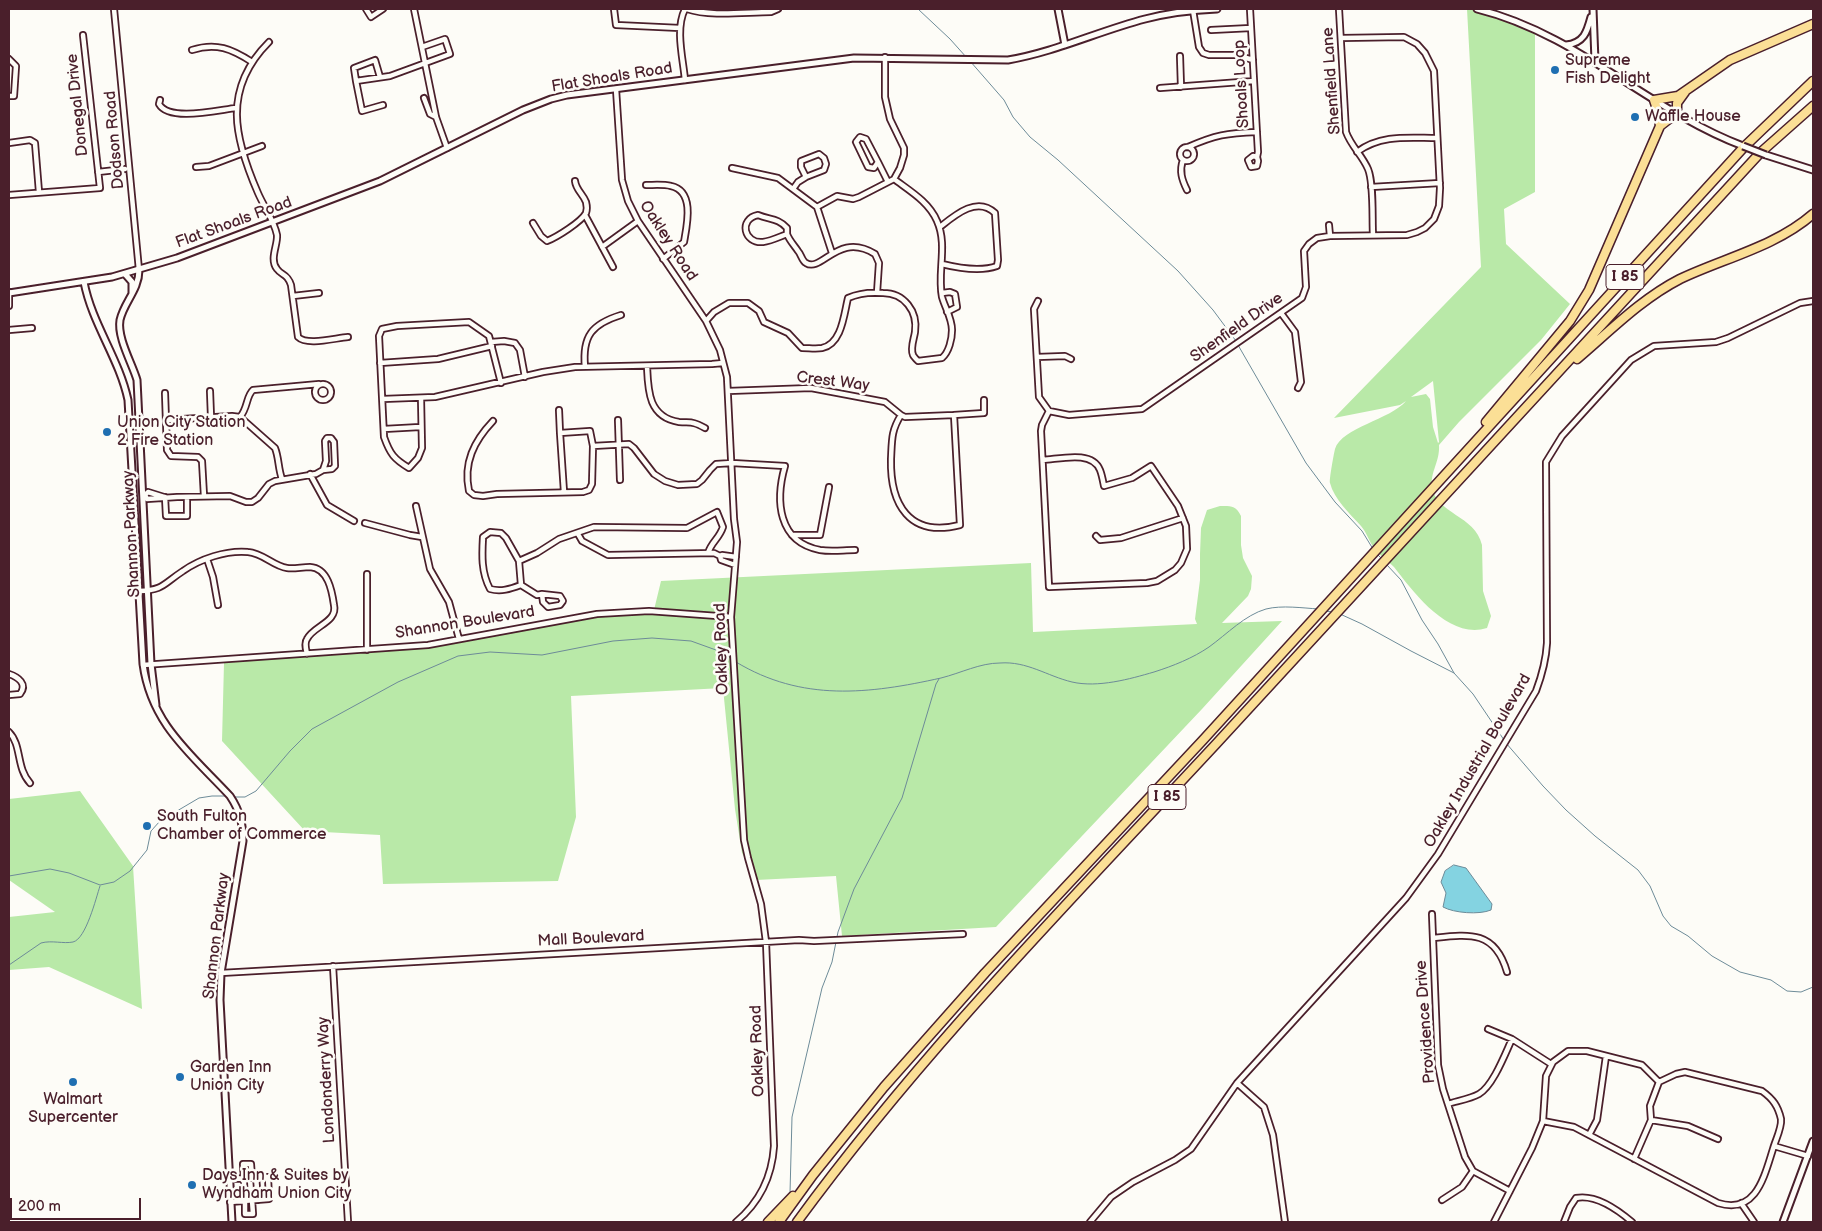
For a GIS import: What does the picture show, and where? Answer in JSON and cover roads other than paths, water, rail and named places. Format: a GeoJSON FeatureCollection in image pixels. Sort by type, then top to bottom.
{"type":"FeatureCollection","features":[{"type":"Feature","properties":{"kind":"highway"},"geometry":{"type":"LineString","coordinates":[[1441,478],[1575,314],[1589,290],[1660,126],[1654,100],[1678,96],[1730,60],[1813,24]]}},
{"type":"Feature","properties":{"kind":"highway","name":"I 85"},"geometry":{"type":"LineString","coordinates":[[779,1222],[813,1175],[884,1087],[985,972],[1203,740],[1744,147],[1813,81]]}},
{"type":"Feature","properties":{"kind":"highway"},"geometry":{"type":"LineString","coordinates":[[1660,126],[1678,115],[1678,103],[1685,92]]}},
{"type":"Feature","properties":{"kind":"highway","name":"I 85"},"geometry":{"type":"LineString","coordinates":[[797,1222],[841,1162],[937,1048],[1760,153],[1813,106]]}},
{"type":"Feature","properties":{"kind":"highway"},"geometry":{"type":"LineString","coordinates":[[1550,383],[1638,306],[1658,291],[1681,279],[1784,235],[1813,214]]}},
{"type":"Feature","properties":{"kind":"highway"},"geometry":{"type":"LineString","coordinates":[[768,1222],[813,1175]]}},
{"type":"Feature","properties":{"kind":"street","name":"Dodson Road"},"geometry":{"type":"LineString","coordinates":[[114,9],[139,270]]}},
{"type":"Feature","properties":{"kind":"street"},"geometry":{"type":"LineString","coordinates":[[366,9],[371,17],[383,9]]}},
{"type":"Feature","properties":{"kind":"street"},"geometry":{"type":"LineString","coordinates":[[414,9],[436,117],[447,148]]}},
{"type":"Feature","properties":{"kind":"street"},"geometry":{"type":"LineString","coordinates":[[614,9],[616,25],[680,28]]}},
{"type":"Feature","properties":{"kind":"street"},"geometry":{"type":"LineString","coordinates":[[685,80],[680,28],[682,16],[686,9],[724,12],[771,12],[778,9]]}},
{"type":"Feature","properties":{"kind":"street"},"geometry":{"type":"LineString","coordinates":[[1058,9],[1064,45]]}},
{"type":"Feature","properties":{"kind":"street","name":"Flat Shoals Road"},"geometry":{"type":"LineString","coordinates":[[9,293],[125,274],[177,258],[380,181],[536,104],[567,95],[834,60],[884,57],[1008,60],[1032,56],[1142,19],[1193,10],[1217,9]]}},
{"type":"Feature","properties":{"kind":"street","name":"Shoals Loop"},"geometry":{"type":"LineString","coordinates":[[1250,9],[1257,157]]}},
{"type":"Feature","properties":{"kind":"street","name":"Shenfield Lane"},"geometry":{"type":"LineString","coordinates":[[1339,9],[1346,132],[1349,141],[1368,169],[1371,186],[1373,235]]}},
{"type":"Feature","properties":{"kind":"street"},"geometry":{"type":"LineString","coordinates":[[1477,9],[1512,19],[1566,45],[1595,61],[1678,115],[1728,140],[1785,162],[1813,170]]}},
{"type":"Feature","properties":{"kind":"street"},"geometry":{"type":"LineString","coordinates":[[1193,10],[1199,47],[1204,53],[1209,55],[1236,55],[1253,60]]}},
{"type":"Feature","properties":{"kind":"street"},"geometry":{"type":"LineString","coordinates":[[1566,45],[1581,41],[1587,32],[1593,10]]}},
{"type":"Feature","properties":{"kind":"street"},"geometry":{"type":"LineString","coordinates":[[1593,10],[1595,61]]}},
{"type":"Feature","properties":{"kind":"street"},"geometry":{"type":"LineString","coordinates":[[1211,30],[1251,28]]}},
{"type":"Feature","properties":{"kind":"street","name":"Donegal Drive"},"geometry":{"type":"LineString","coordinates":[[83,35],[98,172]]}},
{"type":"Feature","properties":{"kind":"street","name":"Shenfield Drive"},"geometry":{"type":"LineString","coordinates":[[1049,411],[1069,415],[1142,409],[1302,298],[1306,287],[1304,251],[1317,238],[1330,236],[1407,235],[1425,228],[1434,219],[1439,206],[1440,183],[1434,71],[1417,44],[1404,37],[1341,38]]}},
{"type":"Feature","properties":{"kind":"street"},"geometry":{"type":"LineString","coordinates":[[356,81],[390,76],[450,54],[444,39],[422,47]]}},
{"type":"Feature","properties":{"kind":"street"},"geometry":{"type":"LineString","coordinates":[[269,42],[252,62],[240,86],[236,108],[237,131],[243,153],[277,236],[274,264],[289,279],[293,296],[296,333],[301,340],[308,342],[348,337]]}},
{"type":"Feature","properties":{"kind":"street"},"geometry":{"type":"LineString","coordinates":[[192,50],[207,46],[223,47],[237,52],[252,62]]}},
{"type":"Feature","properties":{"kind":"street"},"geometry":{"type":"LineString","coordinates":[[1180,56],[1181,87]]}},
{"type":"Feature","properties":{"kind":"street"},"geometry":{"type":"LineString","coordinates":[[817,207],[838,196],[853,199],[859,197],[894,179],[900,168],[904,148],[890,119],[885,97],[884,57]]}},
{"type":"Feature","properties":{"kind":"street"},"geometry":{"type":"LineString","coordinates":[[9,59],[16,66],[14,96],[9,96]]}},
{"type":"Feature","properties":{"kind":"street"},"geometry":{"type":"LineString","coordinates":[[380,77],[375,60],[354,68],[362,110],[383,105]]}},
{"type":"Feature","properties":{"kind":"street"},"geometry":{"type":"LineString","coordinates":[[1160,88],[1254,81]]}},
{"type":"Feature","properties":{"kind":"street","name":"Oakley Road"},"geometry":{"type":"LineString","coordinates":[[616,89],[622,180],[628,201],[638,221],[706,320],[716,339],[727,377],[737,542],[731,617],[744,840],[761,904],[766,942],[773,1156],[764,1187],[755,1203],[736,1222]]}},
{"type":"Feature","properties":{"kind":"street"},"geometry":{"type":"LineString","coordinates":[[424,98],[430,114],[436,117]]}},
{"type":"Feature","properties":{"kind":"street"},"geometry":{"type":"LineString","coordinates":[[160,100],[161,108],[176,114],[236,108]]}},
{"type":"Feature","properties":{"kind":"street"},"geometry":{"type":"LineString","coordinates":[[1186,190],[1182,180],[1181,169],[1183,160],[1180,156],[1183,148],[1210,137],[1257,132]]}},
{"type":"Feature","properties":{"kind":"street"},"geometry":{"type":"LineString","coordinates":[[878,162],[874,168],[868,167],[856,142],[860,138],[866,139],[878,162],[888,182]]}},
{"type":"Feature","properties":{"kind":"street"},"geometry":{"type":"LineString","coordinates":[[1357,152],[1368,143],[1388,139],[1437,138]]}},
{"type":"Feature","properties":{"kind":"street"},"geometry":{"type":"LineString","coordinates":[[9,143],[30,140],[35,143],[39,192]]}},
{"type":"Feature","properties":{"kind":"street"},"geometry":{"type":"LineString","coordinates":[[196,167],[209,166],[262,146]]}},
{"type":"Feature","properties":{"kind":"street"},"geometry":{"type":"LineString","coordinates":[[1183,160],[1189,160],[1193,156],[1192,150],[1188,147]]}},
{"type":"Feature","properties":{"kind":"street"},"geometry":{"type":"LineString","coordinates":[[793,188],[806,177],[824,170],[826,164],[824,158],[819,154],[801,160],[801,167],[806,177]]}},
{"type":"Feature","properties":{"kind":"street"},"geometry":{"type":"LineString","coordinates":[[732,168],[778,178],[817,207],[832,253]]}},
{"type":"Feature","properties":{"kind":"street"},"geometry":{"type":"LineString","coordinates":[[9,195],[100,188],[98,172],[124,169]]}},
{"type":"Feature","properties":{"kind":"street"},"geometry":{"type":"LineString","coordinates":[[706,320],[714,312],[729,303],[748,303],[759,311],[764,322],[788,333],[802,348],[824,348],[833,342],[838,335],[848,298],[855,295],[891,293],[897,295],[910,307],[916,325],[912,350],[913,356],[918,361],[938,360],[945,356],[952,332],[951,322],[942,293],[942,234],[940,227],[937,219],[922,200],[894,179]]}},
{"type":"Feature","properties":{"kind":"street"},"geometry":{"type":"LineString","coordinates":[[533,223],[541,236],[547,240],[560,236],[585,215],[587,209],[586,201],[577,188],[575,181]]}},
{"type":"Feature","properties":{"kind":"street"},"geometry":{"type":"LineString","coordinates":[[1371,186],[1440,183]]}},
{"type":"Feature","properties":{"kind":"street"},"geometry":{"type":"LineString","coordinates":[[646,185],[671,186],[680,190],[686,199],[688,216],[684,242],[663,259]]}},
{"type":"Feature","properties":{"kind":"street"},"geometry":{"type":"LineString","coordinates":[[940,227],[958,213],[977,206],[990,208],[995,213],[997,266],[990,268],[964,268],[942,264]]}},
{"type":"Feature","properties":{"kind":"street"},"geometry":{"type":"LineString","coordinates":[[585,215],[613,267]]}},
{"type":"Feature","properties":{"kind":"street"},"geometry":{"type":"LineString","coordinates":[[787,234],[763,242],[750,239],[747,234],[747,221],[752,216],[758,215],[777,219],[783,223],[787,228],[787,234],[804,263],[810,265],[817,264],[832,253],[844,248],[857,247],[875,254],[879,263],[877,293]]}},
{"type":"Feature","properties":{"kind":"street"},"geometry":{"type":"LineString","coordinates":[[602,246],[638,221]]}},
{"type":"Feature","properties":{"kind":"street"},"geometry":{"type":"LineString","coordinates":[[1329,225],[1330,236]]}},
{"type":"Feature","properties":{"kind":"street","name":"Shannon Parkway"},"geometry":{"type":"LineString","coordinates":[[139,270],[138,284],[122,316],[120,328],[121,337],[137,380],[151,664],[158,713]]}},
{"type":"Feature","properties":{"kind":"street"},"geometry":{"type":"LineString","coordinates":[[125,274],[132,282],[132,296]]}},
{"type":"Feature","properties":{"kind":"street","name":"Shannon Parkway"},"geometry":{"type":"LineString","coordinates":[[84,282],[89,303],[119,368],[128,400],[143,665],[147,688],[158,713],[175,738],[230,796],[237,807],[241,819],[243,841],[221,973],[221,1027],[232,1222]]}},
{"type":"Feature","properties":{"kind":"street"},"geometry":{"type":"LineString","coordinates":[[942,293],[950,292],[955,294],[957,307],[948,312]]}},
{"type":"Feature","properties":{"kind":"street"},"geometry":{"type":"LineString","coordinates":[[9,293],[9,306]]}},
{"type":"Feature","properties":{"kind":"street"},"geometry":{"type":"LineString","coordinates":[[293,296],[319,293]]}},
{"type":"Feature","properties":{"kind":"street"},"geometry":{"type":"LineString","coordinates":[[1038,301],[1034,309],[1039,397],[1049,411],[1041,431],[1049,587],[1146,583],[1166,577],[1181,563],[1187,548],[1188,536],[1183,518],[1178,506],[1151,466],[1132,478],[1104,486],[1098,466],[1085,458],[1043,460]]}},
{"type":"Feature","properties":{"kind":"street","name":"Oakley Industrial Boulevard"},"geometry":{"type":"LineString","coordinates":[[1090,1222],[1112,1198],[1133,1182],[1175,1160],[1191,1149],[1237,1083],[1406,898],[1438,854],[1536,690],[1543,673],[1546,658],[1546,462],[1562,436],[1630,360],[1654,346],[1716,342],[1728,338],[1800,302],[1813,301]]}},
{"type":"Feature","properties":{"kind":"street"},"geometry":{"type":"LineString","coordinates":[[1281,313],[1292,326],[1297,339],[1301,382],[1298,388]]}},
{"type":"Feature","properties":{"kind":"street"},"geometry":{"type":"LineString","coordinates":[[585,367],[584,350],[586,340],[601,322],[621,315]]}},
{"type":"Feature","properties":{"kind":"street"},"geometry":{"type":"LineString","coordinates":[[421,398],[421,453],[409,468],[396,460],[389,450],[384,437],[379,336],[382,329],[397,326],[469,322],[489,336],[501,383]]}},
{"type":"Feature","properties":{"kind":"street"},"geometry":{"type":"LineString","coordinates":[[9,330],[32,328]]}},
{"type":"Feature","properties":{"kind":"street"},"geometry":{"type":"LineString","coordinates":[[380,363],[438,359],[504,341],[515,343],[520,350],[525,377]]}},
{"type":"Feature","properties":{"kind":"street"},"geometry":{"type":"LineString","coordinates":[[1037,357],[1065,356],[1071,359]]}},
{"type":"Feature","properties":{"kind":"street"},"geometry":{"type":"LineString","coordinates":[[383,399],[435,397],[543,372],[585,367],[723,363]]}},
{"type":"Feature","properties":{"kind":"street"},"geometry":{"type":"LineString","coordinates":[[648,366],[648,392],[657,410],[668,419],[679,422],[694,422],[705,428]]}},
{"type":"Feature","properties":{"kind":"street"},"geometry":{"type":"LineString","coordinates":[[240,417],[246,409],[253,390],[319,384]]}},
{"type":"Feature","properties":{"kind":"street","name":"Crest Way"},"geometry":{"type":"LineString","coordinates":[[728,391],[811,388],[885,402],[901,415]]}},
{"type":"Feature","properties":{"kind":"street"},"geometry":{"type":"LineString","coordinates":[[210,391],[211,417]]}},
{"type":"Feature","properties":{"kind":"street"},"geometry":{"type":"LineString","coordinates":[[165,394],[167,450],[174,457],[198,457],[202,461],[204,496]]}},
{"type":"Feature","properties":{"kind":"street"},"geometry":{"type":"LineString","coordinates":[[954,415],[960,525],[941,528],[928,526],[910,518],[898,503],[891,471],[894,426],[901,415],[905,417],[984,413],[984,400]]}},
{"type":"Feature","properties":{"kind":"street"},"geometry":{"type":"LineString","coordinates":[[559,410],[564,492]]}},
{"type":"Feature","properties":{"kind":"street"},"geometry":{"type":"LineString","coordinates":[[166,420],[240,417],[246,420],[275,448],[282,479]]}},
{"type":"Feature","properties":{"kind":"street"},"geometry":{"type":"LineString","coordinates":[[618,420],[620,480]]}},
{"type":"Feature","properties":{"kind":"street"},"geometry":{"type":"LineString","coordinates":[[493,421],[472,449],[466,478],[469,491],[474,495],[583,492],[589,490],[592,484],[593,446],[590,431],[560,433]]}},
{"type":"Feature","properties":{"kind":"street"},"geometry":{"type":"LineString","coordinates":[[384,429],[420,427]]}},
{"type":"Feature","properties":{"kind":"street"},"geometry":{"type":"LineString","coordinates":[[187,496],[187,516],[166,516],[165,497],[187,496],[230,496],[246,502],[252,502],[258,498],[269,484],[282,479],[316,474],[323,470],[332,469],[335,466],[334,442],[331,438],[327,438],[325,441],[326,462],[323,470]]}},
{"type":"Feature","properties":{"kind":"street"},"geometry":{"type":"LineString","coordinates":[[593,446],[629,444],[654,474],[665,481],[678,485],[697,484],[716,464],[785,466],[780,485],[780,505],[785,524],[792,535],[802,543],[814,548],[840,552],[855,550]]}},
{"type":"Feature","properties":{"kind":"street"},"geometry":{"type":"LineString","coordinates":[[310,474],[327,505],[354,521]]}},
{"type":"Feature","properties":{"kind":"street"},"geometry":{"type":"LineString","coordinates":[[792,535],[820,535],[829,486]]}},
{"type":"Feature","properties":{"kind":"street"},"geometry":{"type":"LineString","coordinates":[[416,506],[430,569],[449,602],[459,639]]}},
{"type":"Feature","properties":{"kind":"street"},"geometry":{"type":"LineString","coordinates":[[519,561],[537,553],[559,539],[594,527],[687,528],[717,512],[723,527],[715,541],[711,544],[711,553]]}},
{"type":"Feature","properties":{"kind":"street"},"geometry":{"type":"LineString","coordinates":[[1096,536],[1100,540],[1121,538],[1183,518]]}},
{"type":"Feature","properties":{"kind":"street"},"geometry":{"type":"LineString","coordinates":[[365,523],[422,537]]}},
{"type":"Feature","properties":{"kind":"street"},"geometry":{"type":"LineString","coordinates":[[521,585],[519,561],[506,538],[501,533],[490,532],[484,536],[484,577],[490,589],[497,591],[506,590],[521,585],[537,594],[542,594],[556,595],[560,596],[563,602],[560,605],[548,607],[543,602],[542,594]]}},
{"type":"Feature","properties":{"kind":"street"},"geometry":{"type":"LineString","coordinates":[[578,534],[582,541],[608,556],[711,553],[720,556],[736,557]]}},
{"type":"Feature","properties":{"kind":"street"},"geometry":{"type":"LineString","coordinates":[[139,590],[162,587],[183,570],[207,559],[249,552],[258,554],[284,567],[317,568],[327,578],[335,611],[332,618],[317,628],[307,638],[305,644],[307,654]]}},
{"type":"Feature","properties":{"kind":"street"},"geometry":{"type":"LineString","coordinates":[[720,556],[721,560],[735,565]]}},
{"type":"Feature","properties":{"kind":"street"},"geometry":{"type":"LineString","coordinates":[[207,559],[218,605]]}},
{"type":"Feature","properties":{"kind":"street"},"geometry":{"type":"LineString","coordinates":[[367,574],[367,650]]}},
{"type":"Feature","properties":{"kind":"street","name":"Shannon Boulevard"},"geometry":{"type":"LineString","coordinates":[[143,665],[428,645],[597,614],[649,611],[731,617]]}},
{"type":"Feature","properties":{"kind":"street"},"geometry":{"type":"LineString","coordinates":[[9,674],[19,678],[23,685],[23,691],[20,694],[9,695]]}},
{"type":"Feature","properties":{"kind":"street"},"geometry":{"type":"LineString","coordinates":[[9,732],[16,744],[23,775],[30,783]]}},
{"type":"Feature","properties":{"kind":"street","name":"Providence Drive"},"geometry":{"type":"LineString","coordinates":[[1432,914],[1438,1065],[1448,1104],[1472,1171]]}},
{"type":"Feature","properties":{"kind":"street","name":"Mall Boulevard"},"geometry":{"type":"LineString","coordinates":[[221,973],[766,942],[963,934]]}},
{"type":"Feature","properties":{"kind":"street"},"geometry":{"type":"LineString","coordinates":[[1433,938],[1478,937],[1491,944],[1497,950],[1502,957],[1507,972]]}},
{"type":"Feature","properties":{"kind":"street","name":"Londonderry Way"},"geometry":{"type":"LineString","coordinates":[[333,966],[348,1222]]}},
{"type":"Feature","properties":{"kind":"street"},"geometry":{"type":"LineString","coordinates":[[1488,1029],[1512,1039],[1551,1064]]}},
{"type":"Feature","properties":{"kind":"street"},"geometry":{"type":"LineString","coordinates":[[1448,1104],[1479,1094],[1486,1088],[1512,1039]]}},
{"type":"Feature","properties":{"kind":"street"},"geometry":{"type":"LineString","coordinates":[[1494,1222],[1532,1148],[1543,1121],[1546,1076],[1553,1062],[1568,1052],[1587,1051],[1642,1065],[1659,1082]]}},
{"type":"Feature","properties":{"kind":"street"},"geometry":{"type":"LineString","coordinates":[[1589,1135],[1597,1120],[1606,1056]]}},
{"type":"Feature","properties":{"kind":"street"},"geometry":{"type":"LineString","coordinates":[[1543,1121],[1574,1127],[1634,1159],[1718,1203],[1726,1205],[1741,1203],[1755,1195],[1763,1178],[1781,1122],[1777,1107],[1772,1098],[1762,1091],[1685,1072],[1676,1074],[1659,1082],[1650,1106],[1651,1120],[1634,1159]]}},
{"type":"Feature","properties":{"kind":"street"},"geometry":{"type":"LineString","coordinates":[[1237,1083],[1264,1107],[1273,1135],[1284,1222]]}},
{"type":"Feature","properties":{"kind":"street"},"geometry":{"type":"LineString","coordinates":[[1651,1120],[1688,1126],[1718,1139]]}},
{"type":"Feature","properties":{"kind":"street"},"geometry":{"type":"LineString","coordinates":[[1783,1222],[1813,1141]]}},
{"type":"Feature","properties":{"kind":"street"},"geometry":{"type":"LineString","coordinates":[[1774,1146],[1808,1156]]}},
{"type":"Feature","properties":{"kind":"street"},"geometry":{"type":"LineString","coordinates":[[243,1164],[251,1164],[254,1178],[255,1200],[253,1214],[246,1214],[243,1164]]}},
{"type":"Feature","properties":{"kind":"street"},"geometry":{"type":"LineString","coordinates":[[1442,1200],[1462,1187],[1472,1171],[1510,1190]]}},
{"type":"Feature","properties":{"kind":"street"},"geometry":{"type":"LineString","coordinates":[[229,1179],[268,1177],[269,1199],[230,1202]]}},
{"type":"Feature","properties":{"kind":"street"},"geometry":{"type":"LineString","coordinates":[[1564,1222],[1576,1198],[1590,1196],[1621,1213],[1632,1222]]}},
{"type":"Feature","properties":{"kind":"street"},"geometry":{"type":"LineString","coordinates":[[1741,1203],[1754,1222]]}},
{"type":"Feature","properties":{"kind":"water"},"geometry":{"type":"Polygon","coordinates":[[[1454,865],[1466,868],[1492,904],[1491,910],[1467,913],[1443,907],[1446,893],[1441,882],[1445,871],[1454,865]]]}},
{"type":"Feature","properties":{"kind":"waterway"},"geometry":{"type":"LineString","coordinates":[[918,9],[967,58]]}},
{"type":"Feature","properties":{"kind":"waterway"},"geometry":{"type":"LineString","coordinates":[[970,61],[1004,100],[1013,117],[1030,137],[1058,160],[1178,271],[1213,310],[1236,341]]}},
{"type":"Feature","properties":{"kind":"waterway"},"geometry":{"type":"LineString","coordinates":[[1238,345],[1306,463],[1335,502],[1362,531],[1373,549]]}},
{"type":"Feature","properties":{"kind":"waterway"},"geometry":{"type":"LineString","coordinates":[[1377,554],[1383,560]]}},
{"type":"Feature","properties":{"kind":"waterway"},"geometry":{"type":"LineString","coordinates":[[1387,565],[1401,580],[1422,620],[1454,673],[1473,694],[1504,740]]}},
{"type":"Feature","properties":{"kind":"waterway"},"geometry":{"type":"LineString","coordinates":[[736,662],[761,675],[786,684],[836,691],[862,691],[914,684],[993,663],[1019,664],[1072,682],[1092,684],[1145,675],[1183,661],[1209,647],[1236,625],[1266,609],[1285,607],[1319,609]]}},
{"type":"Feature","properties":{"kind":"waterway"},"geometry":{"type":"LineString","coordinates":[[1325,611],[1333,612]]}},
{"type":"Feature","properties":{"kind":"waterway"},"geometry":{"type":"LineString","coordinates":[[1340,614],[1454,673]]}},
{"type":"Feature","properties":{"kind":"waterway"},"geometry":{"type":"LineString","coordinates":[[233,797],[245,797],[256,791],[290,751],[312,729],[398,682],[458,656],[490,652],[542,655],[613,641],[652,638],[691,641],[731,658]]}},
{"type":"Feature","properties":{"kind":"waterway"},"geometry":{"type":"LineString","coordinates":[[790,1193],[792,1117],[822,988],[832,962],[838,932],[854,889],[902,798],[939,679]]}},
{"type":"Feature","properties":{"kind":"waterway"},"geometry":{"type":"LineString","coordinates":[[1506,743],[1566,810],[1638,870],[1650,886],[1663,916],[1671,926],[1688,936],[1712,956],[1740,972],[1771,980],[1787,991],[1801,992],[1813,987]]}},
{"type":"Feature","properties":{"kind":"waterway"},"geometry":{"type":"LineString","coordinates":[[9,876],[50,869],[69,873],[100,885],[114,882],[130,871],[147,850],[151,831],[160,821],[199,798],[227,796]]}},
{"type":"Feature","properties":{"kind":"waterway"},"geometry":{"type":"LineString","coordinates":[[9,965],[41,943],[73,942],[78,939],[90,917],[100,886]]}},
{"type":"Feature","properties":{"kind":"place","name":"Supreme Fish Delight"},"geometry":{"type":"Point","coordinates":[1555,70]}},
{"type":"Feature","properties":{"kind":"place","name":"Waffle House"},"geometry":{"type":"Point","coordinates":[1635,117]}},
{"type":"Feature","properties":{"kind":"place","name":"Union City Station 2 Fire Station"},"geometry":{"type":"Point","coordinates":[107,432]}},
{"type":"Feature","properties":{"kind":"place","name":"South Fulton Chamber of Commerce"},"geometry":{"type":"Point","coordinates":[147,826]}},
{"type":"Feature","properties":{"kind":"place","name":"Garden Inn Union City"},"geometry":{"type":"Point","coordinates":[180,1077]}},
{"type":"Feature","properties":{"kind":"place","name":"Walmart Supercenter"},"geometry":{"type":"Point","coordinates":[73,1082]}},
{"type":"Feature","properties":{"kind":"place","name":"Days Inn & Suites by Wyndham Union City"},"geometry":{"type":"Point","coordinates":[192,1185]}}]}
